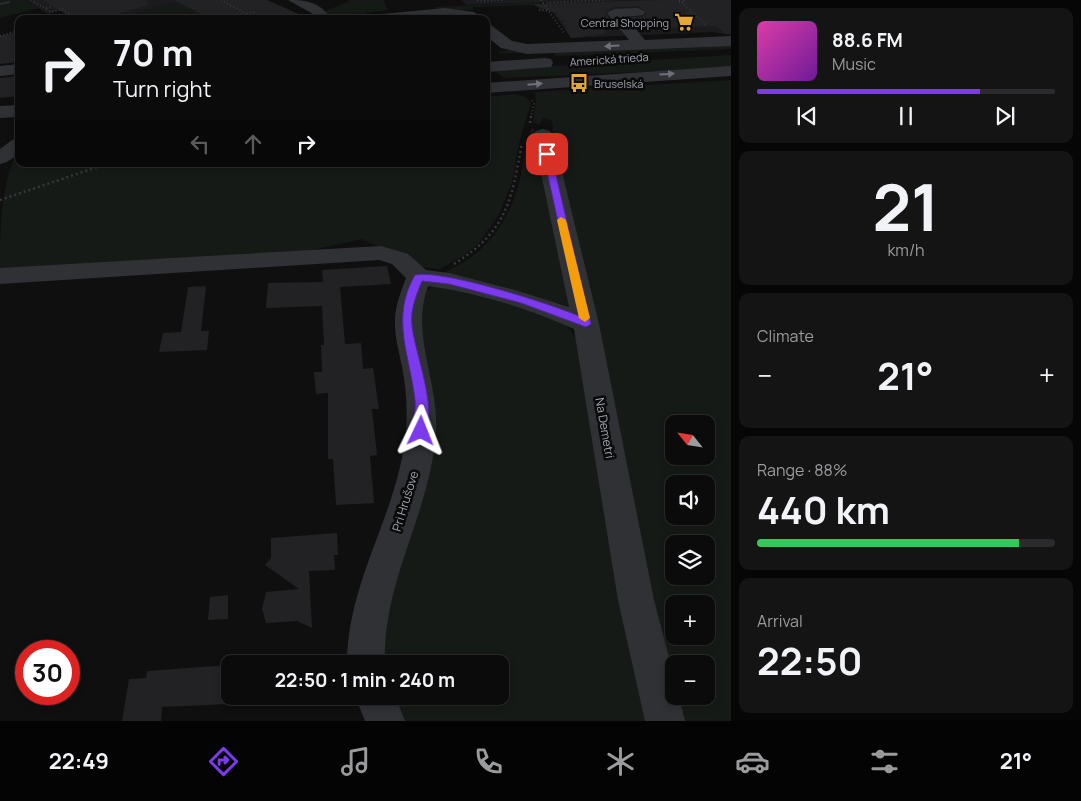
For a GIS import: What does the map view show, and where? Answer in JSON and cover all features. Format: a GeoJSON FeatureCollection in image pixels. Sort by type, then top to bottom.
{"type":"FeatureCollection","features":[{"type":"Feature","properties":{"kind":"street"},"geometry":{"type":"LineString","coordinates":[[295,0],[320,15]]}},
{"type":"Feature","properties":{"kind":"street"},"geometry":{"type":"LineString","coordinates":[[409,0],[419,15]]}},
{"type":"Feature","properties":{"kind":"street"},"geometry":{"type":"LineString","coordinates":[[323,15],[335,5]]}},
{"type":"Feature","properties":{"kind":"street"},"geometry":{"type":"LineString","coordinates":[[638,12],[614,13],[641,44]]}},
{"type":"Feature","properties":{"kind":"street"},"geometry":{"type":"LineString","coordinates":[[434,15],[447,13],[472,15]]}},
{"type":"Feature","properties":{"kind":"street"},"geometry":{"type":"LineString","coordinates":[[490,32],[503,43],[521,49],[731,41]]}},
{"type":"Feature","properties":{"kind":"street","name":"Americká trieda"},"geometry":{"type":"LineString","coordinates":[[490,67],[731,52]]}},
{"type":"Feature","properties":{"kind":"street"},"geometry":{"type":"LineString","coordinates":[[0,71],[15,69]]}},
{"type":"Feature","properties":{"kind":"street","name":"Americká trieda"},"geometry":{"type":"LineString","coordinates":[[490,88],[577,80],[731,72]]}},
{"type":"Feature","properties":{"kind":"street"},"geometry":{"type":"LineString","coordinates":[[0,135],[15,133]]}},
{"type":"Feature","properties":{"kind":"street","name":"Na Demetri"},"geometry":{"type":"LineString","coordinates":[[531,134],[586,324],[636,600],[665,721]]}},
{"type":"Feature","properties":{"kind":"street"},"geometry":{"type":"LineString","coordinates":[[0,158],[15,147]]}},
{"type":"Feature","properties":{"kind":"street"},"geometry":{"type":"LineString","coordinates":[[0,276],[370,252],[381,253],[400,259],[418,278],[449,281],[514,298],[554,310],[586,324]]}},
{"type":"Feature","properties":{"kind":"street","name":"Pri Hrušove"},"geometry":{"type":"LineString","coordinates":[[366,655],[366,630],[371,606],[412,487],[419,449],[422,413],[419,385],[406,325],[408,303],[418,278]]}},
{"type":"Feature","properties":{"kind":"street"},"geometry":{"type":"LineString","coordinates":[[379,705],[385,721]]}},
{"type":"Feature","properties":{"kind":"path"},"geometry":{"type":"LineString","coordinates":[[31,0],[52,12],[62,9],[72,15]]}},
{"type":"Feature","properties":{"kind":"path"},"geometry":{"type":"LineString","coordinates":[[221,0],[247,14],[257,11]]}},
{"type":"Feature","properties":{"kind":"path"},"geometry":{"type":"LineString","coordinates":[[474,1],[504,0]]}},
{"type":"Feature","properties":{"kind":"path"},"geometry":{"type":"LineString","coordinates":[[541,0],[566,38]]}},
{"type":"Feature","properties":{"kind":"path"},"geometry":{"type":"LineString","coordinates":[[543,3],[607,0]]}},
{"type":"Feature","properties":{"kind":"path"},"geometry":{"type":"LineString","coordinates":[[679,1],[685,2],[683,0]]}},
{"type":"Feature","properties":{"kind":"path"},"geometry":{"type":"LineString","coordinates":[[679,1],[708,26]]}},
{"type":"Feature","properties":{"kind":"path"},"geometry":{"type":"LineString","coordinates":[[232,5],[239,3]]}},
{"type":"Feature","properties":{"kind":"path"},"geometry":{"type":"LineString","coordinates":[[45,8],[53,6]]}},
{"type":"Feature","properties":{"kind":"path"},"geometry":{"type":"LineString","coordinates":[[539,10],[549,11]]}},
{"type":"Feature","properties":{"kind":"path"},"geometry":{"type":"LineString","coordinates":[[267,15],[274,14]]}},
{"type":"Feature","properties":{"kind":"path"},"geometry":{"type":"LineString","coordinates":[[0,36],[15,31]]}},
{"type":"Feature","properties":{"kind":"path"},"geometry":{"type":"LineString","coordinates":[[418,278],[449,267],[486,243],[494,231],[515,185],[531,134],[534,104],[530,96]]}},
{"type":"Feature","properties":{"kind":"path"},"geometry":{"type":"LineString","coordinates":[[0,200],[26,193],[98,167]]}},
{"type":"Feature","properties":{"kind":"shaded area"},"geometry":{"type":"Polygon","coordinates":[[[0,0],[25,0],[38,8],[0,18],[0,0]]]}},
{"type":"Feature","properties":{"kind":"shaded area"},"geometry":{"type":"Polygon","coordinates":[[[26,0],[198,0],[147,15],[68,15],[61,10],[48,14],[26,0]]]}},
{"type":"Feature","properties":{"kind":"shaded area"},"geometry":{"type":"Polygon","coordinates":[[[180,0],[205,15],[128,15],[180,0]]]}},
{"type":"Feature","properties":{"kind":"shaded area"},"geometry":{"type":"Polygon","coordinates":[[[348,0],[383,0],[388,10],[346,15],[327,15],[323,12],[350,1],[348,0]]]}},
{"type":"Feature","properties":{"kind":"shaded area"},"geometry":{"type":"Polygon","coordinates":[[[461,0],[731,0],[731,35],[713,32],[571,38],[546,2],[466,5],[461,0]]]}},
{"type":"Feature","properties":{"kind":"shaded area"},"geometry":{"type":"Polygon","coordinates":[[[539,2],[545,11],[541,11],[537,5],[473,7],[472,10],[443,11],[438,11],[435,7],[539,2]]]}},
{"type":"Feature","properties":{"kind":"shaded area"},"geometry":{"type":"Polygon","coordinates":[[[731,43],[731,49],[556,56],[554,53],[497,53],[510,49],[731,43]]]}},
{"type":"Feature","properties":{"kind":"shaded area"},"geometry":{"type":"Polygon","coordinates":[[[731,55],[731,68],[504,78],[493,70],[731,55]]]}},
{"type":"Feature","properties":{"kind":"shaded area"},"geometry":{"type":"Polygon","coordinates":[[[731,80],[731,721],[680,721],[676,705],[715,705],[715,655],[665,655],[551,143],[553,126],[551,120],[543,118],[539,125],[533,122],[536,102],[535,92],[731,80]]]}},
{"type":"Feature","properties":{"kind":"shaded area"},"geometry":{"type":"Polygon","coordinates":[[[515,94],[526,97],[531,103],[520,139],[512,182],[499,214],[479,243],[466,254],[440,269],[422,267],[362,239],[307,251],[0,272],[2,208],[8,177],[15,159],[15,167],[490,167],[490,97],[515,94]]]}},
{"type":"Feature","properties":{"kind":"shaded area"},"geometry":{"type":"Polygon","coordinates":[[[532,127],[535,131],[569,306],[442,273],[456,267],[480,250],[490,240],[507,216],[518,187],[532,127]]]}},
{"type":"Feature","properties":{"kind":"shaded area"},"geometry":{"type":"Polygon","coordinates":[[[444,281],[562,319],[577,339],[653,721],[398,721],[392,705],[509,705],[509,655],[378,655],[378,637],[415,504],[413,327],[423,292],[444,281]]]}},
{"type":"Feature","properties":{"kind":"building"},"geometry":{"type":"Polygon","coordinates":[[[43,0],[147,0],[148,5],[113,15],[67,15],[43,0]]]}},
{"type":"Feature","properties":{"kind":"building"},"geometry":{"type":"Polygon","coordinates":[[[173,0],[267,0],[301,15],[204,15],[173,0]]]}},
{"type":"Feature","properties":{"kind":"building"},"geometry":{"type":"Polygon","coordinates":[[[731,0],[731,34],[726,34],[716,26],[663,28],[655,20],[631,21],[629,18],[643,17],[647,13],[638,6],[614,7],[606,11],[606,14],[615,26],[603,26],[607,31],[604,31],[606,34],[571,38],[565,28],[567,25],[561,24],[565,21],[558,20],[561,18],[555,16],[558,14],[535,6],[535,4],[731,0]]]}},
{"type":"Feature","properties":{"kind":"building"},"geometry":{"type":"Polygon","coordinates":[[[15,32],[15,62],[0,64],[0,36],[15,32]]]}},
{"type":"Feature","properties":{"kind":"building"},"geometry":{"type":"Polygon","coordinates":[[[15,76],[15,96],[0,98],[0,78],[15,76]]]}},
{"type":"Feature","properties":{"kind":"building"},"geometry":{"type":"Polygon","coordinates":[[[387,266],[391,284],[340,287],[345,344],[361,343],[363,369],[373,368],[379,409],[372,409],[377,455],[370,456],[374,503],[336,505],[333,459],[328,459],[328,393],[316,394],[314,372],[322,372],[321,345],[324,345],[322,306],[266,308],[268,283],[323,282],[322,270],[387,266]]]}},
{"type":"Feature","properties":{"kind":"building"},"geometry":{"type":"Polygon","coordinates":[[[206,286],[201,331],[209,331],[207,350],[159,352],[163,333],[181,332],[188,287],[206,286]]]}},
{"type":"Feature","properties":{"kind":"building"},"geometry":{"type":"Polygon","coordinates":[[[337,533],[338,555],[334,555],[335,570],[309,571],[312,628],[297,621],[266,623],[262,609],[266,592],[299,589],[265,565],[271,558],[271,538],[337,533]]]}},
{"type":"Feature","properties":{"kind":"building"},"geometry":{"type":"Polygon","coordinates":[[[228,595],[228,619],[208,620],[210,597],[228,595]]]}},
{"type":"Feature","properties":{"kind":"building"},"geometry":{"type":"Polygon","coordinates":[[[221,666],[221,704],[162,707],[161,721],[122,721],[129,679],[146,678],[147,671],[221,666]]]}},
{"type":"Feature","properties":{"kind":"waterway"},"geometry":{"type":"LineString","coordinates":[[0,4],[9,2]]}},
{"type":"Feature","properties":{"kind":"slow traffic"},"geometry":{"type":"LineString","coordinates":[[561,220],[585,318]]}},
{"type":"Feature","properties":{"kind":"place","name":"Central Shopping"},"geometry":{"type":"Point","coordinates":[684,22]}},
{"type":"Feature","properties":{"kind":"place","name":"Bruselská"},"geometry":{"type":"Point","coordinates":[579,83]}},
{"type":"Feature","properties":{"kind":"route"},"geometry":{"type":"LineString","coordinates":[[421,431],[422,413],[419,385],[406,325],[408,303],[418,278],[435,278],[524,300],[554,310],[586,324],[547,154]]}}]}
